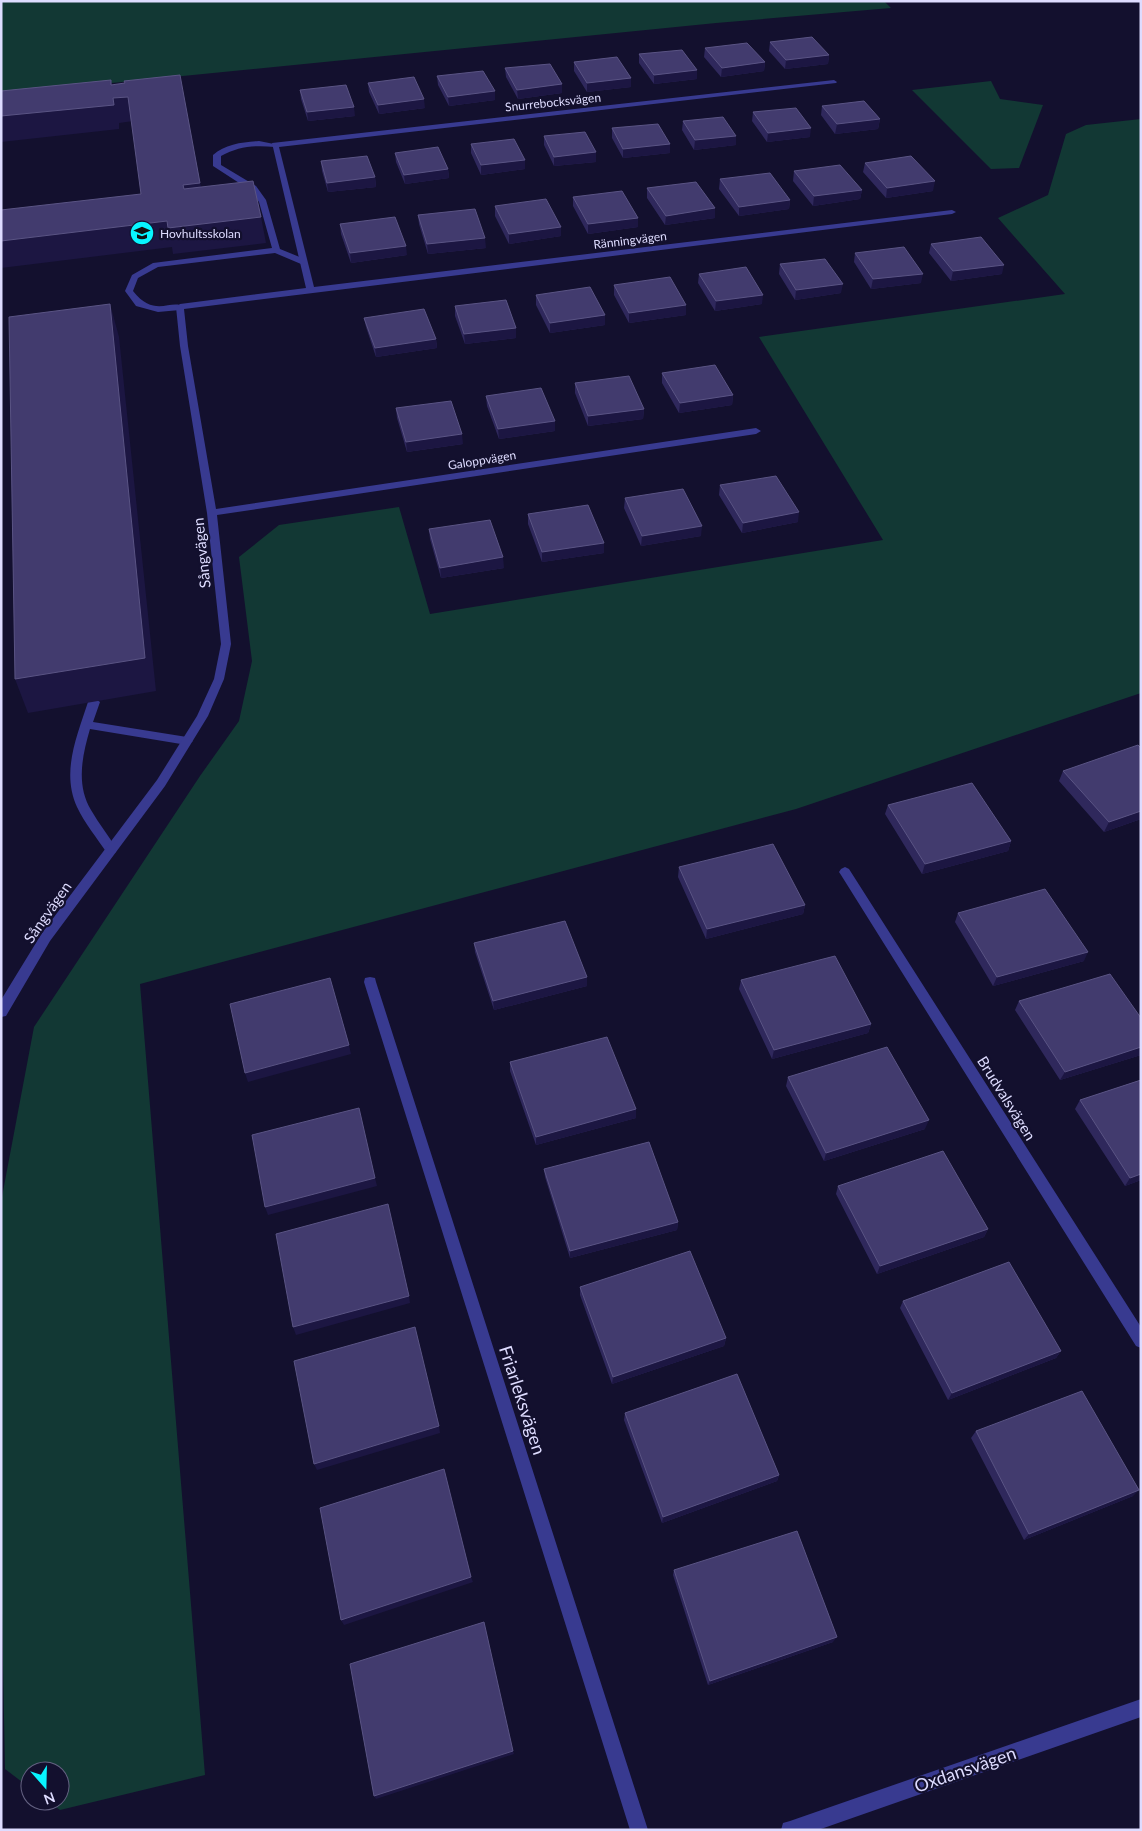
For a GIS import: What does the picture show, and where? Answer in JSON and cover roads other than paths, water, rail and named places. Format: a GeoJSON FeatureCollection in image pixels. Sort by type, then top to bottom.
{"type":"FeatureCollection","features":[{"type":"Feature","properties":{"kind":"street","name":"Snurrebocksvägen"},"geometry":{"type":"LineString","coordinates":[[276,250],[263,202],[253,188],[217,166],[217,155],[230,147],[254,143],[275,145],[834,82]]}},
{"type":"Feature","properties":{"kind":"street"},"geometry":{"type":"LineString","coordinates":[[275,145],[312,290],[162,310],[139,304],[129,290],[136,277],[156,265],[276,250],[304,262]]}},
{"type":"Feature","properties":{"kind":"street","name":"Ränningvägen"},"geometry":{"type":"LineString","coordinates":[[312,290],[952,212]]}},
{"type":"Feature","properties":{"kind":"street","name":"Sångvägen"},"geometry":{"type":"LineString","coordinates":[[1,1012],[46,937],[161,783],[188,741],[220,679],[226,644],[212,514],[184,346],[180,307]]}},
{"type":"Feature","properties":{"kind":"street","name":"Galoppvägen"},"geometry":{"type":"LineString","coordinates":[[212,514],[756,431]]}},
{"type":"Feature","properties":{"kind":"street"},"geometry":{"type":"LineString","coordinates":[[94,702],[76,763],[78,792],[83,806],[111,850]]}},
{"type":"Feature","properties":{"kind":"street"},"geometry":{"type":"LineString","coordinates":[[86,724],[188,741]]}},
{"type":"Feature","properties":{"kind":"street","name":"Brudvalsvägen"},"geometry":{"type":"LineString","coordinates":[[845,872],[1141,1341]]}},
{"type":"Feature","properties":{"kind":"street","name":"Friarleksvägen"},"geometry":{"type":"LineString","coordinates":[[370,982],[638,1830]]}},
{"type":"Feature","properties":{"kind":"street","name":"Oxdansvägen"},"geometry":{"type":"LineString","coordinates":[[790,1830],[1141,1708]]}},
{"type":"Feature","properties":{"kind":"place","name":"Hovhultsskolan"},"geometry":{"type":"Point","coordinates":[142,233]}}]}
